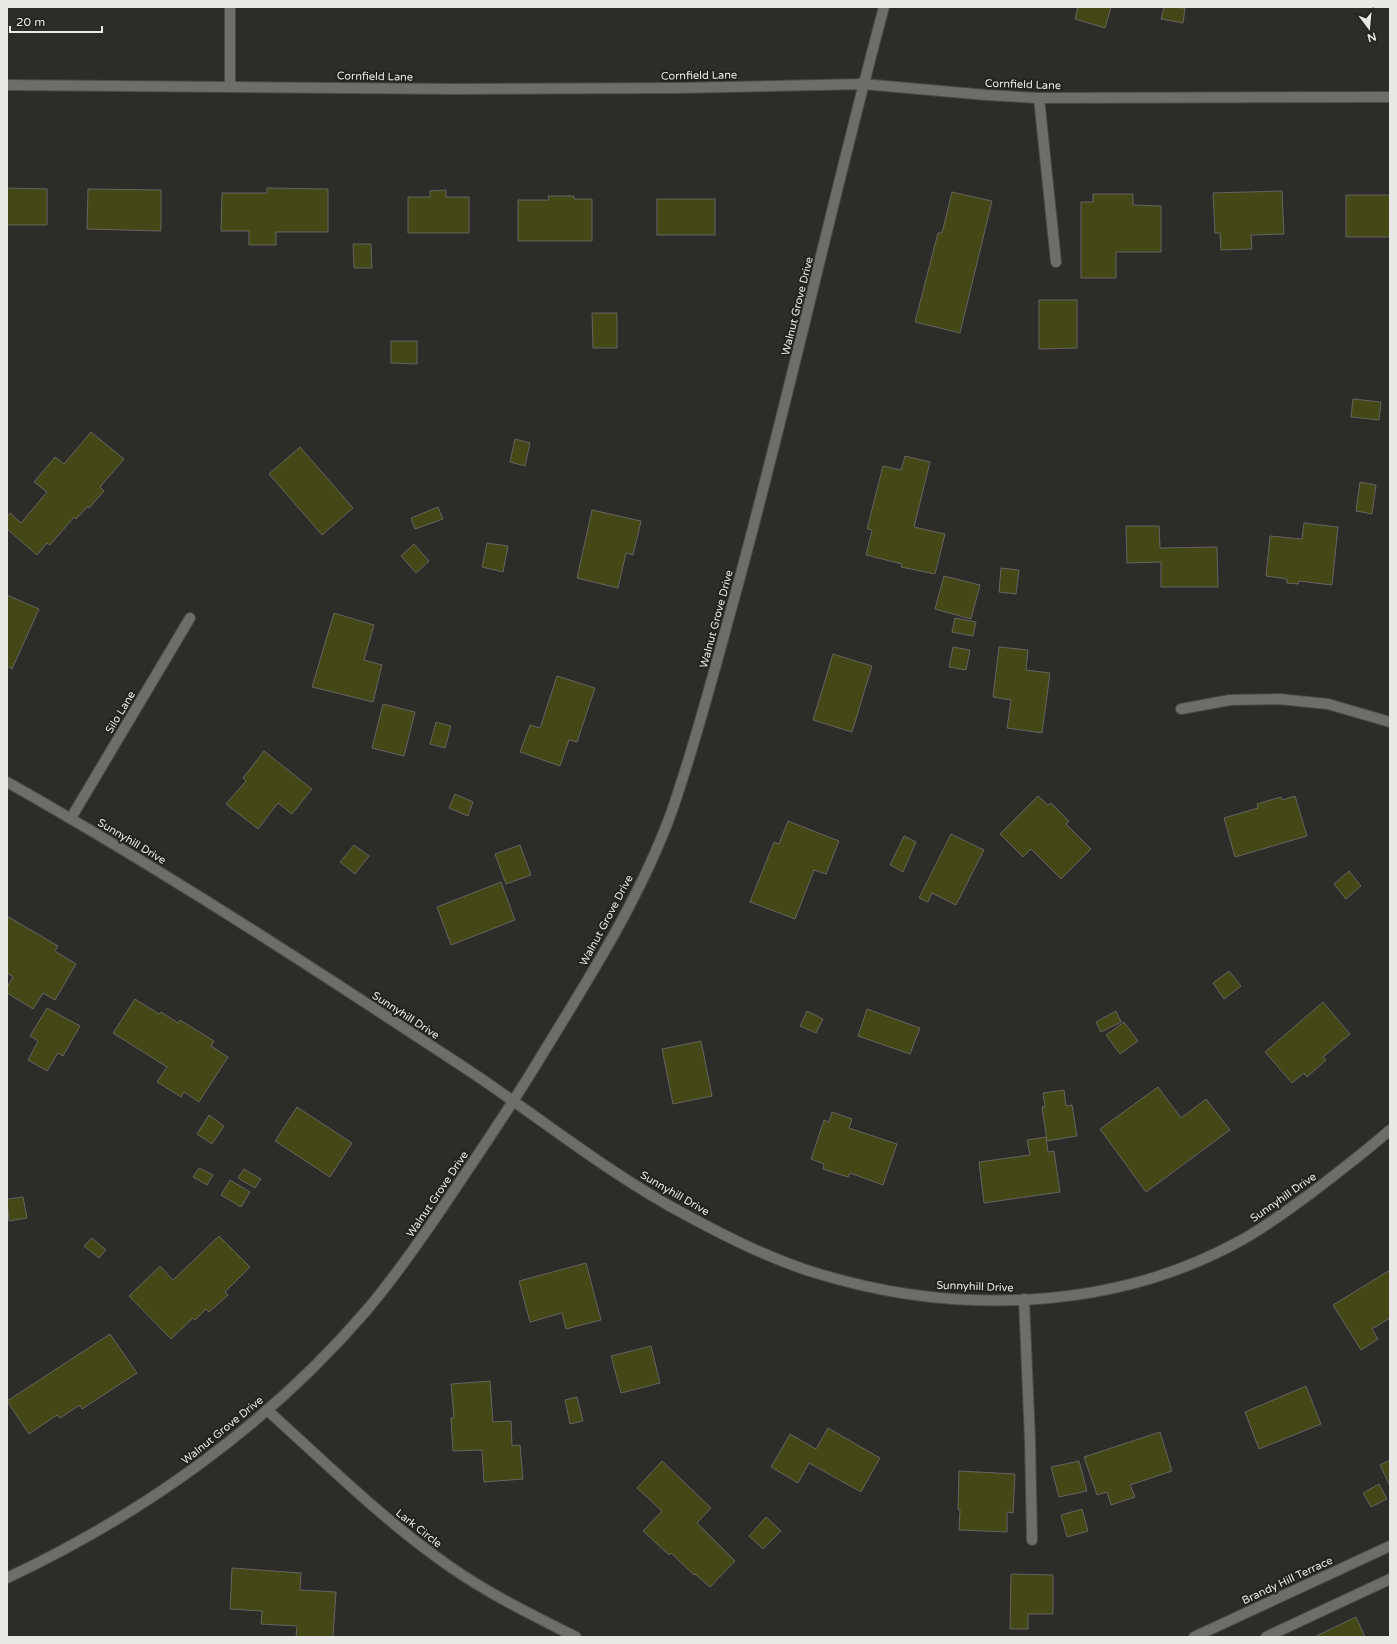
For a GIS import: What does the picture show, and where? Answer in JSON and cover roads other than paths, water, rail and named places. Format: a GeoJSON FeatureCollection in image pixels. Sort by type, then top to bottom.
{"type":"FeatureCollection","features":[{"type":"Feature","properties":{"kind":"street"},"geometry":{"type":"LineString","coordinates":[[230,7],[230,86]]}},
{"type":"Feature","properties":{"kind":"street","name":"Walnut Grove Drive"},"geometry":{"type":"LineString","coordinates":[[7,1578],[44,1560],[123,1516],[198,1466],[267,1410],[317,1363],[365,1312],[404,1264],[514,1100],[580,994],[632,902],[668,823],[698,732],[765,488],[863,84],[884,7]]}},
{"type":"Feature","properties":{"kind":"street","name":"Cornfield Lane"},"geometry":{"type":"LineString","coordinates":[[7,86],[230,86],[453,89],[679,88],[863,84],[986,95],[1039,98],[1390,97]]}},
{"type":"Feature","properties":{"kind":"street"},"geometry":{"type":"LineString","coordinates":[[1039,98],[1056,262]]}},
{"type":"Feature","properties":{"kind":"street","name":"Silo Lane"},"geometry":{"type":"LineString","coordinates":[[72,818],[190,618]]}},
{"type":"Feature","properties":{"kind":"street"},"geometry":{"type":"LineString","coordinates":[[1181,709],[1230,700],[1279,699],[1328,704],[1390,722]]}},
{"type":"Feature","properties":{"kind":"street","name":"Sunnyhill Drive"},"geometry":{"type":"LineString","coordinates":[[7,782],[72,818],[175,880],[367,1003],[514,1100],[611,1169],[683,1213],[758,1251],[815,1273],[881,1289],[948,1298],[1002,1300],[1079,1296],[1126,1286],[1183,1268],[1238,1242],[1281,1215],[1360,1156],[1390,1130]]}},
{"type":"Feature","properties":{"kind":"street"},"geometry":{"type":"LineString","coordinates":[[1024,1299],[1030,1440],[1032,1540]]}},
{"type":"Feature","properties":{"kind":"street","name":"Lark Circle"},"geometry":{"type":"LineString","coordinates":[[267,1410],[388,1519],[449,1566],[501,1599],[576,1637]]}},
{"type":"Feature","properties":{"kind":"street","name":"Brandy Hill Terrace"},"geometry":{"type":"LineString","coordinates":[[1194,1637],[1390,1546]]}},
{"type":"Feature","properties":{"kind":"street"},"geometry":{"type":"LineString","coordinates":[[1266,1637],[1390,1579]]}}]}
